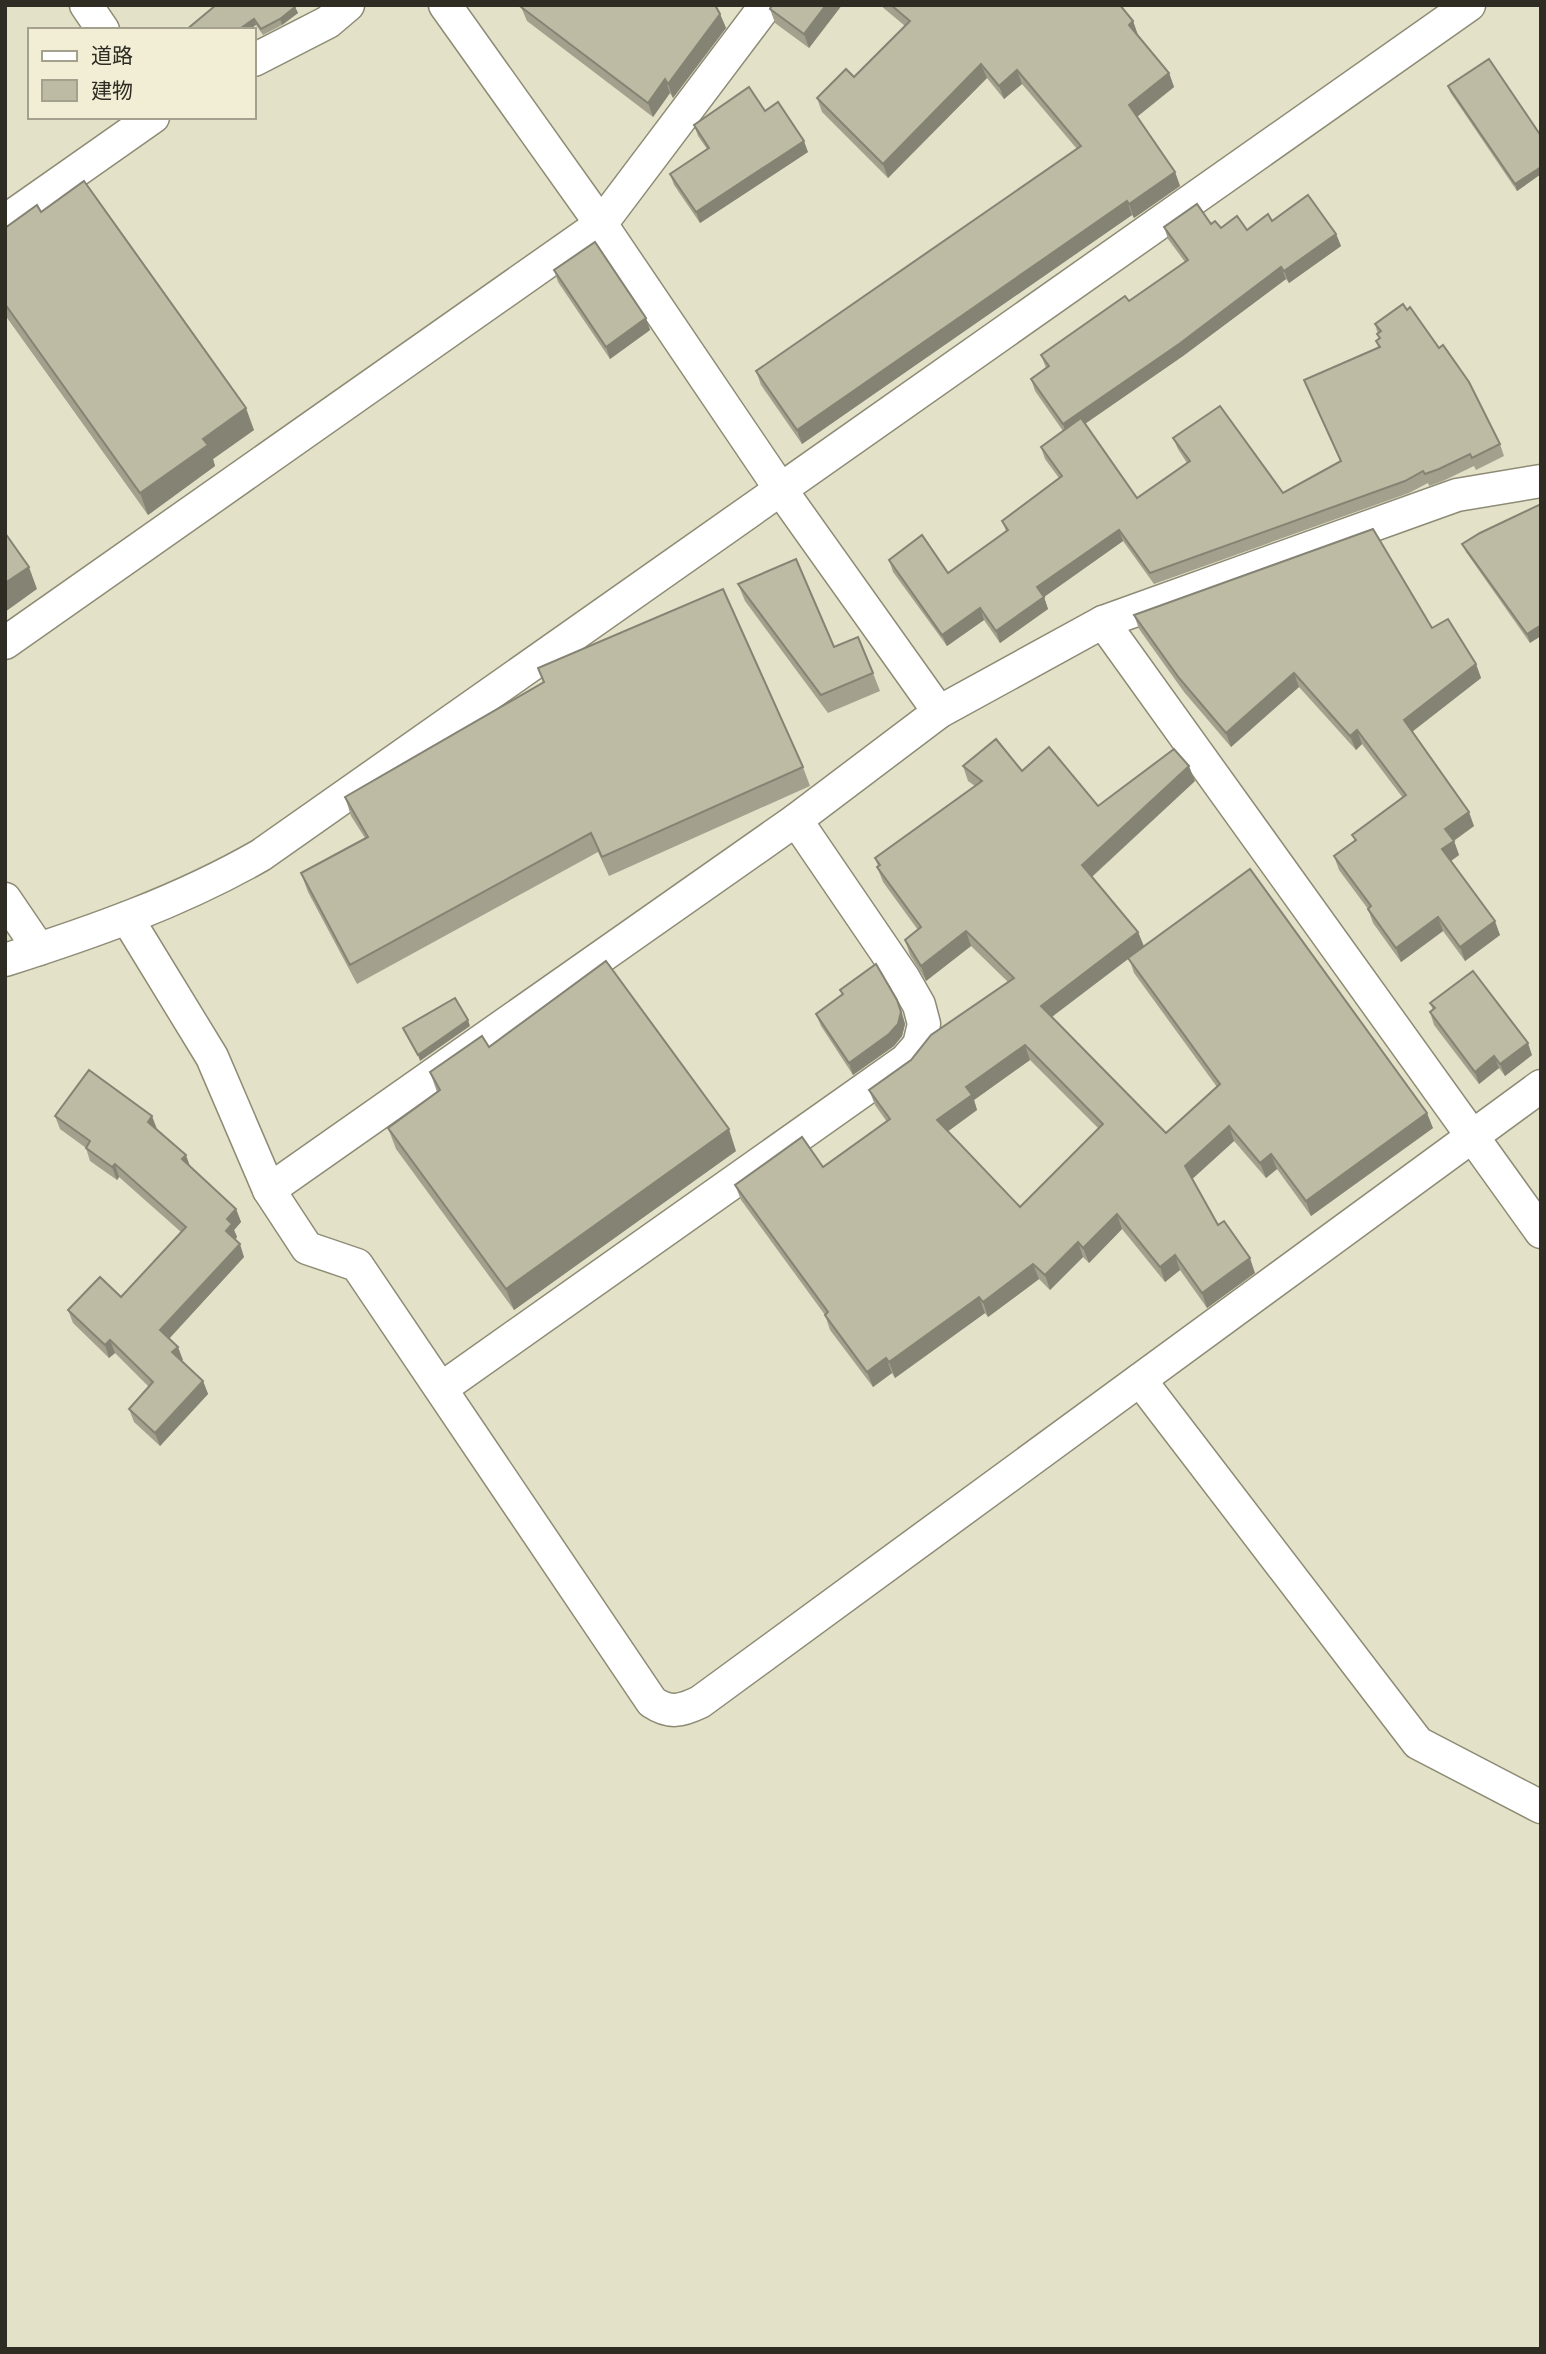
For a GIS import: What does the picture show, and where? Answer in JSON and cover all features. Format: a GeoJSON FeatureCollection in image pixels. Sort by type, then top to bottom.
{"type":"FeatureCollection","features":[{"type":"Feature","properties":{"kind":"street"},"geometry":{"type":"LineString","coordinates":[[86,5],[102,28]]}},
{"type":"Feature","properties":{"kind":"street"},"geometry":{"type":"LineString","coordinates":[[256,59],[328,22],[348,5]]}},
{"type":"Feature","properties":{"kind":"street"},"geometry":{"type":"LineString","coordinates":[[445,5],[601,224],[781,489],[939,712]]}},
{"type":"Feature","properties":{"kind":"street"},"geometry":{"type":"LineString","coordinates":[[5,643],[601,224],[766,5]]}},
{"type":"Feature","properties":{"kind":"street"},"geometry":{"type":"LineString","coordinates":[[5,960],[127,918],[222,877],[261,855],[1469,5]]}},
{"type":"Feature","properties":{"kind":"street"},"geometry":{"type":"LineString","coordinates":[[5,221],[150,119]]}},
{"type":"Feature","properties":{"kind":"street"},"geometry":{"type":"LineString","coordinates":[[269,1190],[796,820],[939,712],[1103,622],[1457,495],[1541,481]]}},
{"type":"Feature","properties":{"kind":"street"},"geometry":{"type":"LineString","coordinates":[[1103,622],[1541,1232]]}},
{"type":"Feature","properties":{"kind":"street"},"geometry":{"type":"LineString","coordinates":[[442,1388],[906,1060],[919,1045],[924,1024],[919,1005],[796,820]]}},
{"type":"Feature","properties":{"kind":"street"},"geometry":{"type":"LineString","coordinates":[[5,899],[39,949]]}},
{"type":"Feature","properties":{"kind":"street"},"geometry":{"type":"LineString","coordinates":[[127,918],[212,1057],[269,1190],[307,1248],[357,1265],[652,1702],[664,1710],[682,1711],[700,1702],[1541,1086]]}},
{"type":"Feature","properties":{"kind":"street"},"geometry":{"type":"LineString","coordinates":[[1140,1380],[1418,1743],[1541,1807]]}},
{"type":"Feature","properties":{"kind":"building"},"geometry":{"type":"Polygon","coordinates":[[[216,5],[295,7],[261,29],[254,19],[241,28],[188,28],[216,5]]]}},
{"type":"Feature","properties":{"kind":"building"},"geometry":{"type":"Polygon","coordinates":[[[715,5],[720,14],[668,84],[665,79],[648,103],[521,7],[715,5]]]}},
{"type":"Feature","properties":{"kind":"building"},"geometry":{"type":"Polygon","coordinates":[[[772,5],[826,5],[804,34],[770,9],[772,5]]]}},
{"type":"Feature","properties":{"kind":"building"},"geometry":{"type":"Polygon","coordinates":[[[891,5],[1120,5],[1133,21],[1129,25],[1169,73],[1129,105],[1175,172],[1129,204],[1127,201],[797,430],[756,371],[1081,146],[1017,70],[999,86],[981,64],[883,164],[817,98],[846,69],[854,77],[910,21],[891,5]]]}},
{"type":"Feature","properties":{"kind":"building"},"geometry":{"type":"Polygon","coordinates":[[[1489,59],[1541,136],[1541,167],[1515,184],[1448,86],[1489,59]]]}},
{"type":"Feature","properties":{"kind":"building"},"geometry":{"type":"Polygon","coordinates":[[[749,87],[765,111],[778,102],[804,141],[696,212],[670,174],[709,148],[694,125],[749,87]]]}},
{"type":"Feature","properties":{"kind":"building"},"geometry":{"type":"Polygon","coordinates":[[[84,181],[246,408],[203,439],[208,445],[140,493],[5,304],[5,228],[37,205],[41,212],[84,181]]]}},
{"type":"Feature","properties":{"kind":"building"},"geometry":{"type":"Polygon","coordinates":[[[1308,195],[1336,234],[1284,271],[1281,267],[1179,344],[1063,424],[1031,379],[1049,366],[1041,355],[1125,296],[1129,301],[1188,260],[1164,227],[1197,204],[1211,224],[1215,221],[1221,228],[1237,216],[1247,230],[1268,214],[1272,221],[1308,195]]]}},
{"type":"Feature","properties":{"kind":"building"},"geometry":{"type":"Polygon","coordinates":[[[595,242],[646,318],[606,347],[554,270],[595,242]]]}},
{"type":"Feature","properties":{"kind":"building"},"geometry":{"type":"Polygon","coordinates":[[[1403,304],[1407,310],[1410,307],[1439,348],[1443,345],[1469,382],[1500,444],[1472,458],[1470,454],[1439,469],[1425,474],[1423,471],[1405,481],[1150,573],[1119,530],[1037,587],[1044,597],[996,631],[980,608],[942,635],[889,560],[922,535],[948,573],[1008,530],[1002,521],[1062,476],[1041,447],[1081,418],[1137,498],[1190,461],[1173,438],[1220,406],[1283,493],[1341,461],[1304,380],[1380,347],[1376,341],[1380,338],[1377,334],[1381,331],[1375,324],[1403,304]]]}},
{"type":"Feature","properties":{"kind":"building"},"geometry":{"type":"Polygon","coordinates":[[[1541,504],[1541,625],[1527,634],[1462,544],[1541,504]]]}},
{"type":"Feature","properties":{"kind":"building"},"geometry":{"type":"Polygon","coordinates":[[[1373,529],[1432,628],[1448,619],[1476,664],[1404,720],[1469,812],[1445,829],[1454,841],[1442,849],[1495,921],[1460,947],[1438,917],[1396,948],[1368,909],[1371,906],[1334,856],[1356,840],[1352,835],[1406,795],[1357,730],[1350,736],[1294,673],[1226,733],[1179,678],[1134,615],[1373,529]]]}},
{"type":"Feature","properties":{"kind":"building"},"geometry":{"type":"Polygon","coordinates":[[[5,533],[29,567],[5,583],[5,533]]]}},
{"type":"Feature","properties":{"kind":"building"},"geometry":{"type":"Polygon","coordinates":[[[796,559],[834,647],[858,637],[873,673],[821,695],[738,584],[796,559]]]}},
{"type":"Feature","properties":{"kind":"building"},"geometry":{"type":"Polygon","coordinates":[[[723,589],[803,767],[602,857],[591,833],[350,965],[301,873],[368,837],[345,797],[544,682],[538,668],[723,589]]]}},
{"type":"Feature","properties":{"kind":"building"},"geometry":{"type":"Polygon","coordinates":[[[996,739],[1022,771],[1049,747],[1098,806],[1174,749],[1189,766],[1082,865],[1138,932],[1041,1006],[1166,1133],[1220,1084],[1128,958],[1250,869],[1427,1113],[1306,1201],[1271,1154],[1260,1163],[1229,1126],[1185,1166],[1218,1225],[1224,1221],[1250,1258],[1202,1293],[1175,1255],[1160,1267],[1117,1214],[1083,1248],[1078,1242],[1045,1275],[1033,1264],[983,1302],[979,1297],[889,1362],[886,1358],[867,1372],[825,1315],[828,1312],[735,1185],[802,1137],[823,1167],[890,1119],[869,1090],[911,1060],[931,1035],[1014,978],[966,931],[921,966],[905,940],[921,927],[877,867],[880,865],[875,858],[982,781],[963,766],[996,739]],[[1025,1045],[966,1087],[972,1095],[937,1120],[1020,1207],[1103,1124],[1025,1045]]]}},
{"type":"Feature","properties":{"kind":"building"},"geometry":{"type":"Polygon","coordinates":[[[606,961],[729,1129],[506,1289],[388,1128],[440,1090],[430,1072],[482,1036],[489,1047],[606,961]]]}},
{"type":"Feature","properties":{"kind":"building"},"geometry":{"type":"Polygon","coordinates":[[[876,964],[897,1000],[901,1012],[898,1024],[889,1034],[849,1063],[816,1014],[843,994],[840,990],[876,964]]]}},
{"type":"Feature","properties":{"kind":"building"},"geometry":{"type":"Polygon","coordinates":[[[1473,971],[1528,1043],[1500,1064],[1494,1056],[1475,1072],[1430,1012],[1435,1008],[1430,1003],[1473,971]]]}},
{"type":"Feature","properties":{"kind":"building"},"geometry":{"type":"Polygon","coordinates":[[[455,998],[468,1020],[418,1055],[403,1028],[455,998]]]}},
{"type":"Feature","properties":{"kind":"building"},"geometry":{"type":"Polygon","coordinates":[[[89,1070],[152,1116],[148,1122],[186,1155],[182,1159],[236,1209],[227,1219],[232,1224],[226,1231],[240,1244],[160,1330],[178,1347],[172,1352],[203,1381],[155,1433],[129,1409],[153,1382],[110,1340],[105,1345],[68,1310],[100,1277],[121,1297],[186,1227],[115,1164],[112,1167],[86,1148],[90,1141],[55,1116],[89,1070]]]}}]}
